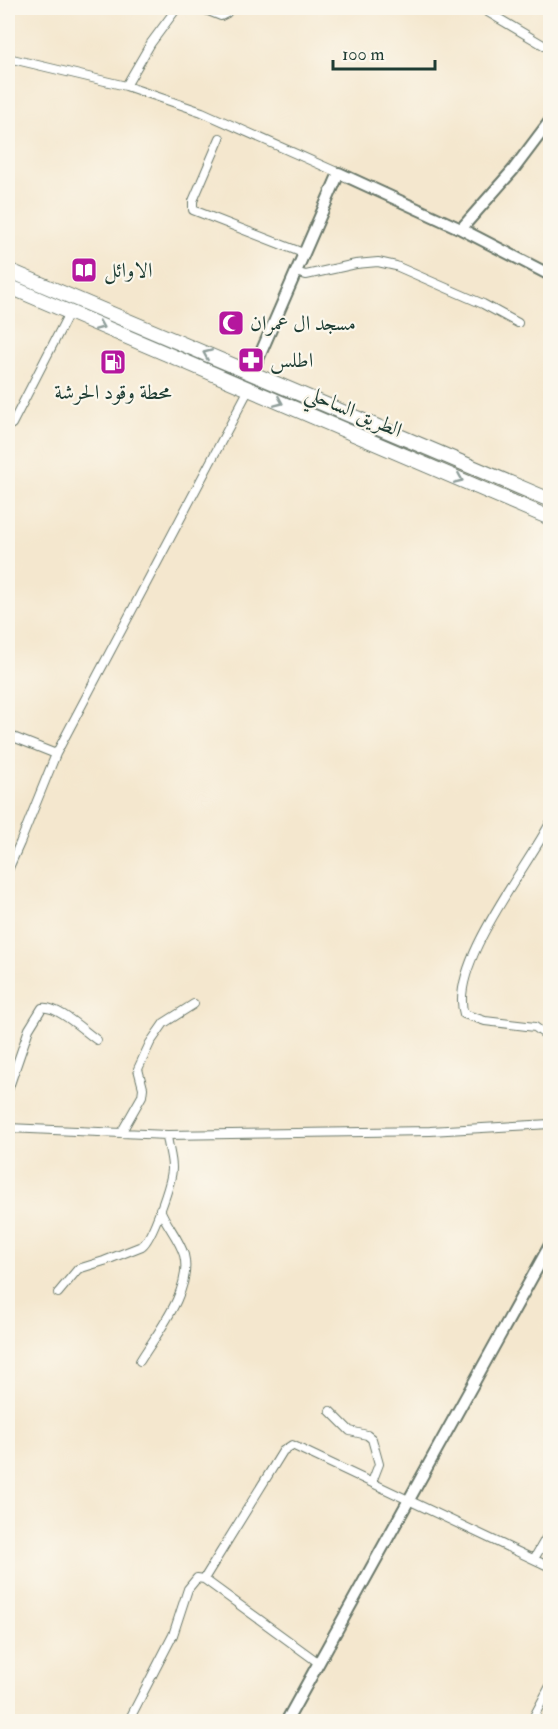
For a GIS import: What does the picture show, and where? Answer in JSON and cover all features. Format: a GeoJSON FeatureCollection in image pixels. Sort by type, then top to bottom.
{"type":"FeatureCollection","features":[{"type":"Feature","properties":{"kind":"highway","name":"الطريق الساحلي"},"geometry":{"type":"LineString","coordinates":[[8,270],[550,500]]}},
{"type":"Feature","properties":{"kind":"highway","name":"الطريق الساحلي"},"geometry":{"type":"LineString","coordinates":[[8,286],[550,518]]}},
{"type":"Feature","properties":{"kind":"street"},"geometry":{"type":"LineString","coordinates":[[126,86],[151,43],[177,8]]}},
{"type":"Feature","properties":{"kind":"street"},"geometry":{"type":"LineString","coordinates":[[201,8],[221,16],[229,8]]}},
{"type":"Feature","properties":{"kind":"street"},"geometry":{"type":"LineString","coordinates":[[481,8],[550,49]]}},
{"type":"Feature","properties":{"kind":"street"},"geometry":{"type":"LineString","coordinates":[[8,58],[126,86],[202,112],[461,229],[550,275]]}},
{"type":"Feature","properties":{"kind":"street"},"geometry":{"type":"LineString","coordinates":[[461,229],[513,170],[550,121]]}},
{"type":"Feature","properties":{"kind":"street"},"geometry":{"type":"LineString","coordinates":[[220,138],[193,201],[193,210],[303,253]]}},
{"type":"Feature","properties":{"kind":"street"},"geometry":{"type":"LineString","coordinates":[[252,373],[339,173]]}},
{"type":"Feature","properties":{"kind":"street"},"geometry":{"type":"LineString","coordinates":[[295,272],[306,275],[356,264],[378,262],[406,270],[475,300],[518,322]]}},
{"type":"Feature","properties":{"kind":"street"},"geometry":{"type":"LineString","coordinates":[[8,426],[12,424],[69,313]]}},
{"type":"Feature","properties":{"kind":"street"},"geometry":{"type":"LineString","coordinates":[[8,870],[56,754],[249,389]]}},
{"type":"Feature","properties":{"kind":"street"},"geometry":{"type":"LineString","coordinates":[[8,735],[56,754]]}},
{"type":"Feature","properties":{"kind":"street"},"geometry":{"type":"LineString","coordinates":[[550,823],[480,938],[466,979],[462,1006],[464,1014],[476,1019],[536,1027],[550,1038]]}},
{"type":"Feature","properties":{"kind":"street"},"geometry":{"type":"LineString","coordinates":[[121,1133],[142,1096],[143,1088],[138,1069],[155,1035],[164,1023],[194,1004]]}},
{"type":"Feature","properties":{"kind":"street"},"geometry":{"type":"LineString","coordinates":[[8,1090],[29,1029],[42,1008],[48,1007],[60,1012],[97,1040]]}},
{"type":"Feature","properties":{"kind":"street"},"geometry":{"type":"LineString","coordinates":[[8,1128],[167,1135],[430,1131],[550,1124]]}},
{"type":"Feature","properties":{"kind":"street"},"geometry":{"type":"LineString","coordinates":[[58,1293],[78,1269],[104,1262],[144,1245],[153,1231],[171,1174],[167,1135]]}},
{"type":"Feature","properties":{"kind":"street"},"geometry":{"type":"LineString","coordinates":[[140,1361],[179,1296],[185,1276],[183,1253],[160,1209]]}},
{"type":"Feature","properties":{"kind":"street"},"geometry":{"type":"LineString","coordinates":[[286,1722],[550,1245]]}},
{"type":"Feature","properties":{"kind":"street"},"geometry":{"type":"LineString","coordinates":[[330,1411],[350,1431],[367,1435],[372,1439],[380,1464],[372,1482]]}},
{"type":"Feature","properties":{"kind":"street"},"geometry":{"type":"LineString","coordinates":[[204,1579],[287,1447],[296,1445],[550,1567]]}},
{"type":"Feature","properties":{"kind":"street"},"geometry":{"type":"LineString","coordinates":[[534,1559],[550,1531]]}},
{"type":"Feature","properties":{"kind":"street"},"geometry":{"type":"LineString","coordinates":[[128,1722],[175,1629],[189,1589],[195,1579],[200,1577],[319,1663]]}},
{"type":"Feature","properties":{"kind":"street"},"geometry":{"type":"LineString","coordinates":[[531,1722],[550,1686]]}},
{"type":"Feature","properties":{"kind":"place","name":"الاوائل"},"geometry":{"type":"Point","coordinates":[84,270]}},
{"type":"Feature","properties":{"kind":"place","name":"مسجد ال عمران"},"geometry":{"type":"Point","coordinates":[231,323]}},
{"type":"Feature","properties":{"kind":"place","name":"اطلس"},"geometry":{"type":"Point","coordinates":[251,360]}},
{"type":"Feature","properties":{"kind":"place","name":"محطة وقود الحرشة"},"geometry":{"type":"Point","coordinates":[113,362]}}]}
